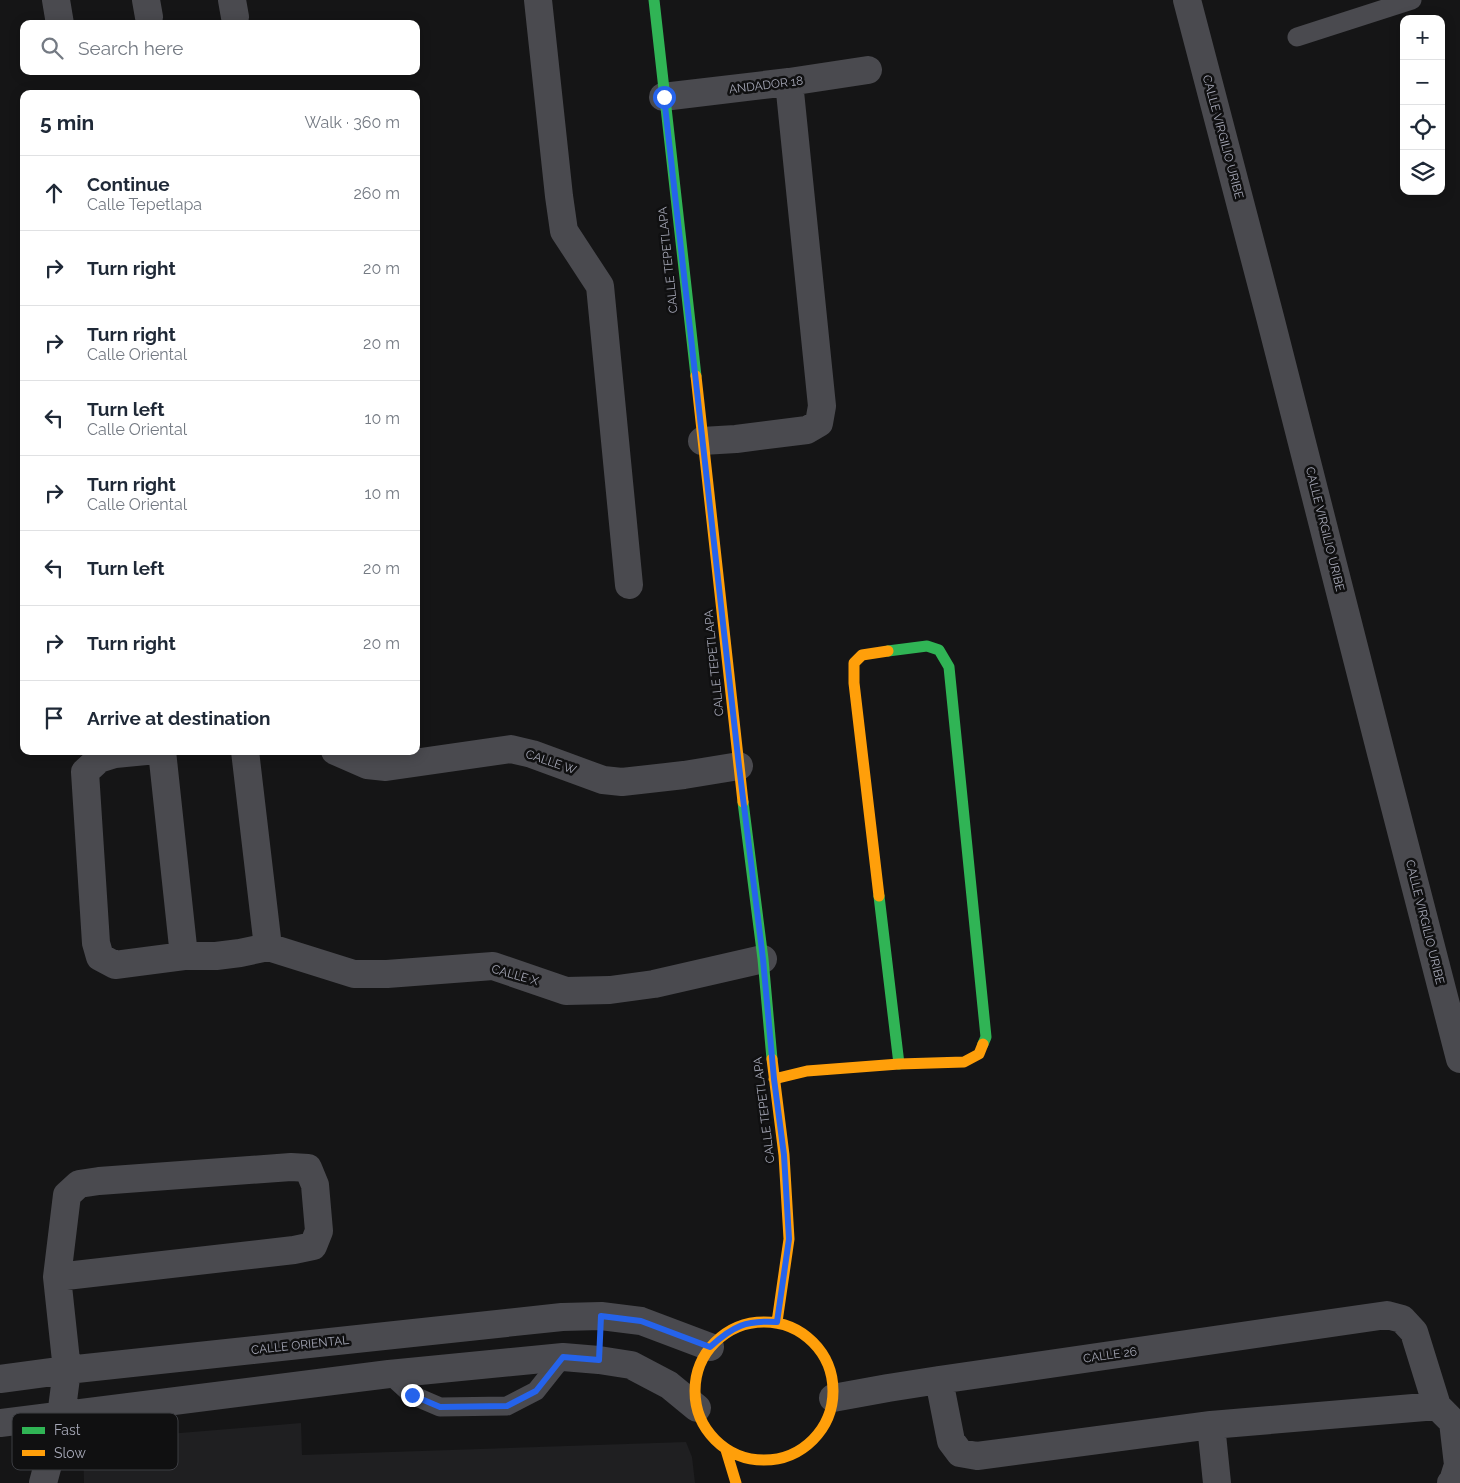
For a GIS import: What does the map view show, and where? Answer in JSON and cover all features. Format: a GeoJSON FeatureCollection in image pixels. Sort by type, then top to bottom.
{"type":"FeatureCollection","features":[{"type":"Feature","properties":{"kind":"street"},"geometry":{"type":"LineString","coordinates":[[56,0],[59,20]]}},
{"type":"Feature","properties":{"kind":"street"},"geometry":{"type":"LineString","coordinates":[[538,0],[564,231],[600,286],[629,584]]}},
{"type":"Feature","properties":{"kind":"street","name":"CALLE TEPETLAPA"},"geometry":{"type":"LineString","coordinates":[[654,0],[702,441],[784,1155],[789,1239],[777,1322]]}},
{"type":"Feature","properties":{"kind":"street","name":"CALLE VIRGILIO URIBE"},"geometry":{"type":"LineString","coordinates":[[1187,0],[1273,326],[1380,753],[1460,1059]]}},
{"type":"Feature","properties":{"kind":"street","name":"ANDADOR 18"},"geometry":{"type":"LineString","coordinates":[[664,97],[789,82],[868,70]]}},
{"type":"Feature","properties":{"kind":"street"},"geometry":{"type":"LineString","coordinates":[[702,441],[736,439],[807,430],[819,423],[822,406],[789,82]]}},
{"type":"Feature","properties":{"kind":"street"},"geometry":{"type":"LineString","coordinates":[[774,1079],[807,1071],[899,1064],[964,1062],[979,1054],[986,1037],[949,667],[939,650],[927,646],[862,655],[854,663],[854,683],[899,1064]]}},
{"type":"Feature","properties":{"kind":"street","name":"CALLE W"},"geometry":{"type":"LineString","coordinates":[[344,755],[367,765],[386,767],[511,749],[532,754],[603,780],[622,782],[739,766]]}},
{"type":"Feature","properties":{"kind":"street"},"geometry":{"type":"LineString","coordinates":[[112,755],[99,759],[85,772],[96,942],[100,957],[115,965],[184,956],[240,954],[268,948],[245,755]]}},
{"type":"Feature","properties":{"kind":"street"},"geometry":{"type":"LineString","coordinates":[[162,755],[184,956]]}},
{"type":"Feature","properties":{"kind":"street","name":"CALLE X"},"geometry":{"type":"LineString","coordinates":[[268,948],[354,974],[387,974],[493,966],[566,991],[610,990],[654,984],[763,959]]}},
{"type":"Feature","properties":{"kind":"street"},"geometry":{"type":"LineString","coordinates":[[57,1277],[294,1250],[313,1246],[319,1232],[315,1185],[308,1168],[291,1167],[100,1181],[79,1184],[66,1195],[57,1277],[67,1370],[61,1413]]}},
{"type":"Feature","properties":{"kind":"street","name":"CALLE 26"},"geometry":{"type":"LineString","coordinates":[[833,1398],[939,1380],[1387,1315],[1402,1319],[1414,1332],[1437,1406]]}},
{"type":"Feature","properties":{"kind":"street"},"geometry":{"type":"LineString","coordinates":[[599,1360],[601,1316]]}},
{"type":"Feature","properties":{"kind":"street","name":"CALLE ORIENTAL"},"geometry":{"type":"LineString","coordinates":[[0,1379],[67,1370],[552,1318],[601,1316],[641,1321],[710,1347]]}},
{"type":"Feature","properties":{"kind":"street"},"geometry":{"type":"LineString","coordinates":[[759,1321],[777,1322],[804,1334],[824,1356],[830,1369],[833,1383],[830,1414],[813,1442],[786,1458],[771,1461],[740,1457],[726,1450],[708,1432],[697,1408],[696,1376],[710,1347],[724,1334],[740,1326],[759,1321]]}},
{"type":"Feature","properties":{"kind":"street"},"geometry":{"type":"LineString","coordinates":[[84,1413],[389,1374],[563,1357],[631,1365],[669,1385],[697,1408]]}},
{"type":"Feature","properties":{"kind":"street"},"geometry":{"type":"LineString","coordinates":[[939,1380],[951,1441],[960,1453],[977,1456],[1211,1425],[1437,1406],[1453,1422],[1458,1465],[1453,1481],[1450,1483]]}},
{"type":"Feature","properties":{"kind":"street"},"geometry":{"type":"LineString","coordinates":[[1211,1425],[1217,1483]]}},
{"type":"Feature","properties":{"kind":"street"},"geometry":{"type":"LineString","coordinates":[[726,1450],[736,1483]]}},
{"type":"Feature","properties":{"kind":"street"},"geometry":{"type":"LineString","coordinates":[[779,1473],[786,1458]]}},
{"type":"Feature","properties":{"kind":"street"},"geometry":{"type":"LineString","coordinates":[[43,1483],[46,1470]]}},
{"type":"Feature","properties":{"kind":"lane"},"geometry":{"type":"LineString","coordinates":[[1297,37],[1412,0]]}},
{"type":"Feature","properties":{"kind":"lane"},"geometry":{"type":"LineString","coordinates":[[389,1374],[412,1395],[440,1407],[507,1406],[536,1391],[563,1357]]}},
{"type":"Feature","properties":{"kind":"shaded area"},"geometry":{"type":"Polygon","coordinates":[[[301,1423],[302,1455],[686,1442],[692,1457],[695,1483],[84,1483],[84,1470],[178,1470],[178,1433],[301,1423]]]}},
{"type":"Feature","properties":{"kind":"traffic: fast"},"geometry":{"type":"LineString","coordinates":[[654,0],[696,376]]}},
{"type":"Feature","properties":{"kind":"traffic: fast"},"geometry":{"type":"LineString","coordinates":[[888,651],[927,646],[939,650],[949,667],[986,1037],[983,1044]]}},
{"type":"Feature","properties":{"kind":"traffic: fast"},"geometry":{"type":"LineString","coordinates":[[743,802],[763,959],[772,1059]]}},
{"type":"Feature","properties":{"kind":"traffic: fast"},"geometry":{"type":"LineString","coordinates":[[879,896],[899,1064]]}},
{"type":"Feature","properties":{"kind":"traffic: slow"},"geometry":{"type":"LineString","coordinates":[[696,376],[743,802]]}},
{"type":"Feature","properties":{"kind":"traffic: slow"},"geometry":{"type":"LineString","coordinates":[[879,896],[854,683],[854,663],[862,655],[888,651]]}},
{"type":"Feature","properties":{"kind":"traffic: slow"},"geometry":{"type":"LineString","coordinates":[[774,1079],[807,1071],[899,1064],[964,1062],[979,1054],[983,1044]]}},
{"type":"Feature","properties":{"kind":"traffic: slow"},"geometry":{"type":"LineString","coordinates":[[772,1059],[784,1155],[789,1239],[777,1322]]}},
{"type":"Feature","properties":{"kind":"traffic: slow"},"geometry":{"type":"LineString","coordinates":[[764,1322],[778,1323],[791,1327],[803,1333],[813,1342],[822,1352],[828,1364],[832,1377],[833,1391],[832,1405],[828,1418],[822,1430],[813,1440],[803,1449],[791,1455],[778,1459],[764,1460],[750,1459],[737,1455],[725,1449],[715,1440],[706,1430],[700,1418],[696,1405],[695,1391],[696,1377],[700,1364],[706,1352],[715,1342],[725,1333],[737,1327],[750,1323],[764,1322]]}},
{"type":"Feature","properties":{"kind":"traffic: slow"},"geometry":{"type":"LineString","coordinates":[[726,1450],[736,1483]]}},
{"type":"Feature","properties":{"kind":"route"},"geometry":{"type":"LineString","coordinates":[[412,1395],[440,1407],[507,1406],[536,1391],[563,1357],[599,1360],[601,1316],[641,1321],[710,1347],[724,1334],[740,1326],[759,1321],[777,1322],[789,1239],[784,1155],[664,97]]}}]}
